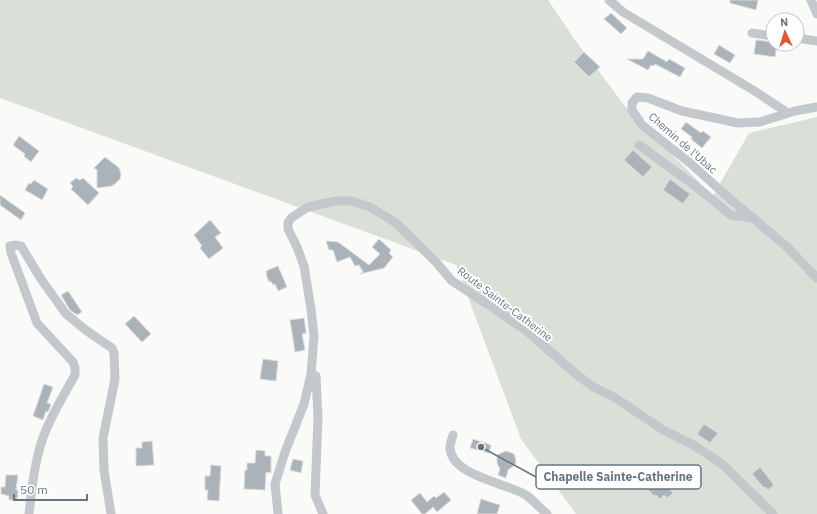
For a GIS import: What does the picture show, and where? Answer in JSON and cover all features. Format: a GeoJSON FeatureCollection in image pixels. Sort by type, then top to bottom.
{"type":"FeatureCollection","features":[{"type":"Feature","properties":{"kind":"street"},"geometry":{"type":"LineString","coordinates":[[609,0],[623,12],[753,90],[788,113]]}},
{"type":"Feature","properties":{"kind":"street"},"geometry":{"type":"LineString","coordinates":[[811,0],[817,14]]}},
{"type":"Feature","properties":{"kind":"street"},"geometry":{"type":"LineString","coordinates":[[752,33],[765,35]]}},
{"type":"Feature","properties":{"kind":"street"},"geometry":{"type":"LineString","coordinates":[[805,39],[817,41]]}},
{"type":"Feature","properties":{"kind":"street","name":"Chemin de l'Ubac"},"geometry":{"type":"LineString","coordinates":[[817,107],[788,113],[760,122],[738,123],[682,111],[648,98],[638,97],[632,103],[632,110],[642,125],[690,163],[786,246],[817,278]]}},
{"type":"Feature","properties":{"kind":"street"},"geometry":{"type":"LineString","coordinates":[[639,145],[694,185],[731,215],[753,218]]}},
{"type":"Feature","properties":{"kind":"street","name":"Route Sainte-Catherine"},"geometry":{"type":"LineString","coordinates":[[278,514],[275,484],[285,452],[304,404],[311,374],[314,336],[304,266],[288,229],[288,223],[291,218],[308,207],[336,201],[352,201],[370,207],[396,223],[436,262],[452,281],[528,332],[577,375],[595,388],[614,397],[663,430],[695,446],[722,464],[773,514]]}},
{"type":"Feature","properties":{"kind":"street"},"geometry":{"type":"LineString","coordinates":[[29,514],[32,486],[39,451],[52,418],[75,375],[75,368],[73,362],[36,323],[11,253],[10,246],[15,245],[21,246],[66,314],[112,348],[114,353],[115,379],[103,438],[104,470],[111,514]]}},
{"type":"Feature","properties":{"kind":"street"},"geometry":{"type":"LineString","coordinates":[[311,374],[316,376],[318,418],[315,495],[323,514]]}},
{"type":"Feature","properties":{"kind":"street"},"geometry":{"type":"LineString","coordinates":[[453,435],[450,448],[454,458],[460,466],[480,477],[526,495],[547,514]]}},
{"type":"Feature","properties":{"kind":"shaded area"},"geometry":{"type":"Polygon","coordinates":[[[0,0],[548,0],[575,40],[628,110],[713,196],[749,133],[817,117],[817,514],[576,514],[521,439],[456,265],[0,98],[0,0]]]}},
{"type":"Feature","properties":{"kind":"building"},"geometry":{"type":"Polygon","coordinates":[[[730,0],[758,0],[756,10],[730,3],[730,0]]]}},
{"type":"Feature","properties":{"kind":"building"},"geometry":{"type":"Polygon","coordinates":[[[611,13],[627,28],[621,34],[604,19],[611,13]]]}},
{"type":"Feature","properties":{"kind":"building"},"geometry":{"type":"Polygon","coordinates":[[[756,40],[765,41],[765,52],[776,52],[775,57],[754,54],[756,40]]]}},
{"type":"Feature","properties":{"kind":"building"},"geometry":{"type":"Polygon","coordinates":[[[719,45],[735,55],[730,63],[714,54],[719,45]]]}},
{"type":"Feature","properties":{"kind":"building"},"geometry":{"type":"Polygon","coordinates":[[[648,51],[667,62],[669,59],[685,68],[680,77],[655,64],[654,66],[651,65],[648,70],[627,59],[643,59],[648,51]]]}},
{"type":"Feature","properties":{"kind":"building"},"geometry":{"type":"Polygon","coordinates":[[[584,52],[600,67],[589,77],[574,62],[584,52]]]}},
{"type":"Feature","properties":{"kind":"building"},"geometry":{"type":"Polygon","coordinates":[[[686,122],[701,133],[703,131],[711,137],[702,148],[691,139],[692,137],[681,129],[686,122]]]}},
{"type":"Feature","properties":{"kind":"building"},"geometry":{"type":"Polygon","coordinates":[[[19,136],[39,151],[31,162],[24,156],[25,154],[13,145],[19,136]]]}},
{"type":"Feature","properties":{"kind":"building"},"geometry":{"type":"Polygon","coordinates":[[[633,150],[652,167],[643,177],[624,160],[633,150]]]}},
{"type":"Feature","properties":{"kind":"building"},"geometry":{"type":"Polygon","coordinates":[[[105,157],[119,168],[121,174],[120,179],[112,186],[97,188],[97,170],[94,168],[105,157]]]}},
{"type":"Feature","properties":{"kind":"building"},"geometry":{"type":"Polygon","coordinates":[[[76,178],[80,180],[83,178],[99,193],[88,205],[71,189],[73,186],[70,183],[76,178]]]}},
{"type":"Feature","properties":{"kind":"building"},"geometry":{"type":"Polygon","coordinates":[[[670,179],[690,194],[683,204],[663,190],[670,179]]]}},
{"type":"Feature","properties":{"kind":"building"},"geometry":{"type":"Polygon","coordinates":[[[34,180],[48,189],[42,200],[25,190],[29,183],[31,184],[34,180]]]}},
{"type":"Feature","properties":{"kind":"building"},"geometry":{"type":"Polygon","coordinates":[[[0,195],[25,213],[21,220],[0,205],[0,195]]]}},
{"type":"Feature","properties":{"kind":"building"},"geometry":{"type":"Polygon","coordinates":[[[210,220],[221,233],[215,237],[223,248],[209,259],[200,248],[202,246],[194,235],[210,220]]]}},
{"type":"Feature","properties":{"kind":"building"},"geometry":{"type":"Polygon","coordinates":[[[379,239],[391,250],[389,253],[393,257],[384,268],[360,274],[363,272],[359,265],[355,266],[350,257],[337,262],[333,250],[329,250],[326,241],[338,242],[369,265],[380,254],[372,247],[379,239]]]}},
{"type":"Feature","properties":{"kind":"building"},"geometry":{"type":"Polygon","coordinates":[[[278,266],[287,287],[278,291],[275,284],[273,285],[271,281],[269,282],[266,271],[278,266]]]}},
{"type":"Feature","properties":{"kind":"building"},"geometry":{"type":"Polygon","coordinates":[[[68,291],[82,312],[77,315],[70,310],[61,295],[68,291]]]}},
{"type":"Feature","properties":{"kind":"building"},"geometry":{"type":"Polygon","coordinates":[[[134,316],[151,334],[142,342],[125,324],[134,316]]]}},
{"type":"Feature","properties":{"kind":"building"},"geometry":{"type":"Polygon","coordinates":[[[304,318],[306,333],[302,334],[305,350],[295,352],[290,320],[304,318]]]}},
{"type":"Feature","properties":{"kind":"building"},"geometry":{"type":"Polygon","coordinates":[[[263,359],[278,361],[276,381],[260,379],[263,359]]]}},
{"type":"Feature","properties":{"kind":"building"},"geometry":{"type":"Polygon","coordinates":[[[44,384],[53,387],[47,403],[51,404],[48,412],[46,411],[43,420],[33,416],[44,384]]]}},
{"type":"Feature","properties":{"kind":"building"},"geometry":{"type":"Polygon","coordinates":[[[704,424],[718,433],[710,443],[697,434],[704,424]]]}},
{"type":"Feature","properties":{"kind":"building"},"geometry":{"type":"Polygon","coordinates":[[[473,439],[491,445],[489,453],[470,448],[473,439]]]}},
{"type":"Feature","properties":{"kind":"building"},"geometry":{"type":"Polygon","coordinates":[[[152,441],[154,465],[136,466],[136,448],[142,448],[142,442],[152,441]]]}},
{"type":"Feature","properties":{"kind":"building"},"geometry":{"type":"Polygon","coordinates":[[[256,450],[265,451],[265,456],[271,456],[271,473],[266,472],[265,490],[244,489],[247,463],[255,463],[256,450]]]}},
{"type":"Feature","properties":{"kind":"building"},"geometry":{"type":"Polygon","coordinates":[[[506,451],[514,454],[516,461],[515,465],[508,470],[506,478],[498,475],[500,469],[497,463],[497,455],[506,451]]]}},
{"type":"Feature","properties":{"kind":"building"},"geometry":{"type":"Polygon","coordinates":[[[293,459],[303,461],[301,473],[290,470],[293,459]]]}},
{"type":"Feature","properties":{"kind":"building"},"geometry":{"type":"Polygon","coordinates":[[[211,465],[221,466],[219,501],[207,500],[208,490],[205,490],[205,476],[210,476],[211,465]]]}},
{"type":"Feature","properties":{"kind":"building"},"geometry":{"type":"Polygon","coordinates":[[[760,467],[774,485],[768,490],[765,487],[764,488],[752,474],[760,467]]]}},
{"type":"Feature","properties":{"kind":"building"},"geometry":{"type":"Polygon","coordinates":[[[653,471],[673,493],[667,498],[664,495],[660,499],[656,495],[654,496],[638,479],[644,474],[647,477],[653,471]]]}},
{"type":"Feature","properties":{"kind":"building"},"geometry":{"type":"Polygon","coordinates":[[[6,475],[18,475],[16,490],[18,490],[17,500],[9,500],[9,496],[1,494],[1,487],[5,487],[6,475]]]}},
{"type":"Feature","properties":{"kind":"building"},"geometry":{"type":"Polygon","coordinates":[[[444,492],[451,500],[437,512],[433,507],[425,514],[422,514],[411,500],[420,493],[427,502],[434,496],[436,498],[444,492]]]}},
{"type":"Feature","properties":{"kind":"building"},"geometry":{"type":"Polygon","coordinates":[[[481,499],[500,505],[497,514],[477,514],[481,499]]]}},
{"type":"Feature","properties":{"kind":"place","name":"Chapelle Sainte-Catherine"},"geometry":{"type":"Point","coordinates":[481,447]}}]}
